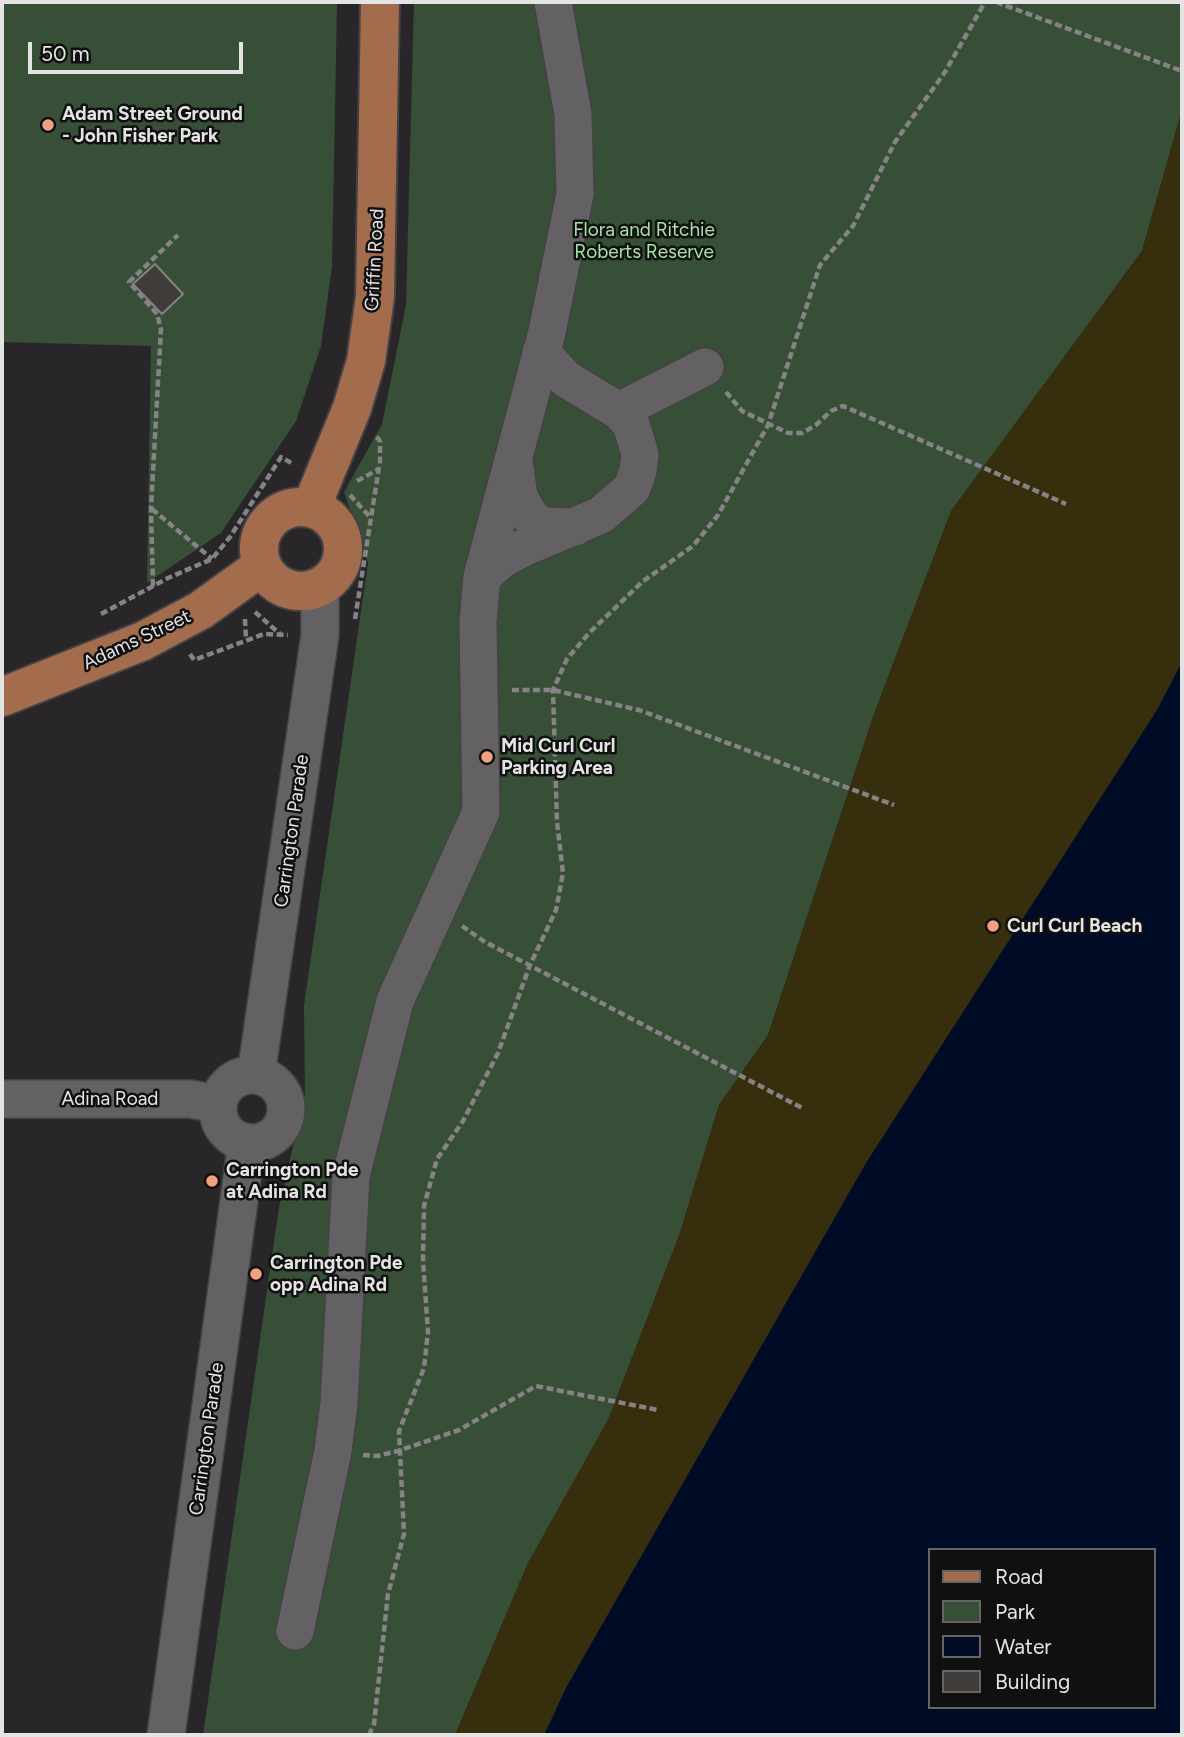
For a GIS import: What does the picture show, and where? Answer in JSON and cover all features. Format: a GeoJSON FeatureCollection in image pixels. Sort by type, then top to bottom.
{"type":"FeatureCollection","features":[{"type":"Feature","properties":{"kind":"main road","name":"Griffin Road"},"geometry":{"type":"LineString","coordinates":[[311,508],[352,408],[366,361],[375,297],[380,2]]}},
{"type":"Feature","properties":{"kind":"main road"},"geometry":{"type":"LineString","coordinates":[[311,508],[324,514],[335,524],[343,552],[340,566],[320,586],[293,591],[269,578],[262,566],[258,553],[264,527],[284,510],[311,508]]}},
{"type":"Feature","properties":{"kind":"main road","name":"Adams Street"},"geometry":{"type":"LineString","coordinates":[[2,696],[88,665],[174,625],[212,603],[262,566]]}},
{"type":"Feature","properties":{"kind":"street"},"geometry":{"type":"LineString","coordinates":[[295,1631],[333,1451],[339,1403],[351,1176],[395,1001],[481,812],[482,691],[478,622],[482,577],[541,352],[575,194],[573,114],[553,2]]}},
{"type":"Feature","properties":{"kind":"street"},"geometry":{"type":"LineString","coordinates":[[482,577],[502,559],[523,548],[601,515],[618,503],[632,488],[638,471],[640,454],[637,436],[619,411],[579,390],[541,352]]}},
{"type":"Feature","properties":{"kind":"street"},"geometry":{"type":"LineString","coordinates":[[619,411],[705,367]]}},
{"type":"Feature","properties":{"kind":"street"},"geometry":{"type":"LineString","coordinates":[[513,451],[519,497],[531,518],[543,526],[575,527]]}},
{"type":"Feature","properties":{"kind":"street","name":"Carrington Parade"},"geometry":{"type":"LineString","coordinates":[[256,1075],[320,635],[320,586]]}},
{"type":"Feature","properties":{"kind":"street"},"geometry":{"type":"LineString","coordinates":[[256,1075],[278,1086],[286,1108],[279,1130],[259,1143],[247,1143],[228,1133],[221,1125],[218,1104],[227,1085],[236,1079],[256,1075]]}},
{"type":"Feature","properties":{"kind":"street","name":"Adina Road"},"geometry":{"type":"LineString","coordinates":[[2,1099],[190,1099],[218,1104]]}},
{"type":"Feature","properties":{"kind":"street","name":"Carrington Parade"},"geometry":{"type":"LineString","coordinates":[[166,1735],[247,1143]]}},
{"type":"Feature","properties":{"kind":"path"},"geometry":{"type":"LineString","coordinates":[[369,1735],[374,1724],[388,1594],[404,1534],[398,1431],[424,1368],[428,1332],[423,1261],[425,1206],[437,1158],[463,1121],[498,1053],[530,965],[556,910],[563,873],[557,822],[554,690],[567,659],[589,634],[642,582],[693,546],[718,515],[768,425],[820,265],[853,226],[895,142],[945,72],[985,2]]}},
{"type":"Feature","properties":{"kind":"path"},"geometry":{"type":"LineString","coordinates":[[996,2],[1182,71]]}},
{"type":"Feature","properties":{"kind":"path"},"geometry":{"type":"LineString","coordinates":[[153,586],[151,508],[161,329],[157,314],[129,282],[178,235]]}},
{"type":"Feature","properties":{"kind":"path"},"geometry":{"type":"LineString","coordinates":[[705,367],[742,411],[788,433],[802,433],[831,411],[843,406],[1066,505]]}},
{"type":"Feature","properties":{"kind":"path"},"geometry":{"type":"LineString","coordinates":[[352,408],[380,441],[379,469],[354,626]]}},
{"type":"Feature","properties":{"kind":"path"},"geometry":{"type":"LineString","coordinates":[[101,614],[212,559],[230,537],[281,457]]}},
{"type":"Feature","properties":{"kind":"path"},"geometry":{"type":"LineString","coordinates":[[370,518],[345,488],[379,469]]}},
{"type":"Feature","properties":{"kind":"path"},"geometry":{"type":"LineString","coordinates":[[151,508],[212,559]]}},
{"type":"Feature","properties":{"kind":"path"},"geometry":{"type":"LineString","coordinates":[[246,640],[247,612],[256,612],[281,634]]}},
{"type":"Feature","properties":{"kind":"path"},"geometry":{"type":"LineString","coordinates":[[174,625],[194,660],[246,640],[289,635]]}},
{"type":"Feature","properties":{"kind":"path"},"geometry":{"type":"LineString","coordinates":[[482,691],[554,690],[639,710],[894,805]]}},
{"type":"Feature","properties":{"kind":"path"},"geometry":{"type":"LineString","coordinates":[[439,909],[485,942],[804,1109]]}},
{"type":"Feature","properties":{"kind":"path"},"geometry":{"type":"LineString","coordinates":[[333,1451],[377,1456],[398,1451],[459,1430],[536,1386],[658,1410]]}},
{"type":"Feature","properties":{"kind":"green space"},"geometry":{"type":"Polygon","coordinates":[[[2,2],[337,2],[332,266],[321,346],[296,421],[221,533],[147,583],[151,346],[2,342],[2,2]]]}},
{"type":"Feature","properties":{"kind":"green space","name":"Flora and Ritchie Roberts Reserve"},"geometry":{"type":"Polygon","coordinates":[[[414,2],[1182,2],[1182,110],[1142,251],[951,511],[873,717],[768,1035],[719,1105],[680,1233],[608,1420],[528,1563],[455,1735],[203,1735],[279,1207],[305,1094],[304,1005],[368,563],[344,492],[382,424],[406,305],[414,2]]]}},
{"type":"Feature","properties":{"kind":"sand","name":"Curl Curl Beach"},"geometry":{"type":"Polygon","coordinates":[[[1182,110],[1182,1175],[931,1548],[928,1548],[928,1562],[899,1735],[455,1735],[528,1563],[608,1420],[680,1233],[719,1105],[768,1035],[873,717],[951,511],[1142,251],[1182,110]]]}},
{"type":"Feature","properties":{"kind":"water"},"geometry":{"type":"Polygon","coordinates":[[[1182,662],[1182,1735],[544,1735],[567,1686],[866,1163],[1157,710],[1182,662]]]}},
{"type":"Feature","properties":{"kind":"building"},"geometry":{"type":"Polygon","coordinates":[[[155,264],[183,294],[162,314],[133,284],[155,264]]]}},
{"type":"Feature","properties":{"kind":"place","name":"Adam Street Ground - John Fisher Park"},"geometry":{"type":"Point","coordinates":[48,125]}},
{"type":"Feature","properties":{"kind":"place","name":"Mid Curl Curl Parking Area"},"geometry":{"type":"Point","coordinates":[487,757]}},
{"type":"Feature","properties":{"kind":"place","name":"Curl Curl Beach"},"geometry":{"type":"Point","coordinates":[993,926]}},
{"type":"Feature","properties":{"kind":"place","name":"Carrington Pde at Adina Rd"},"geometry":{"type":"Point","coordinates":[212,1181]}},
{"type":"Feature","properties":{"kind":"place","name":"Carrington Pde opp Adina Rd"},"geometry":{"type":"Point","coordinates":[256,1274]}}]}
